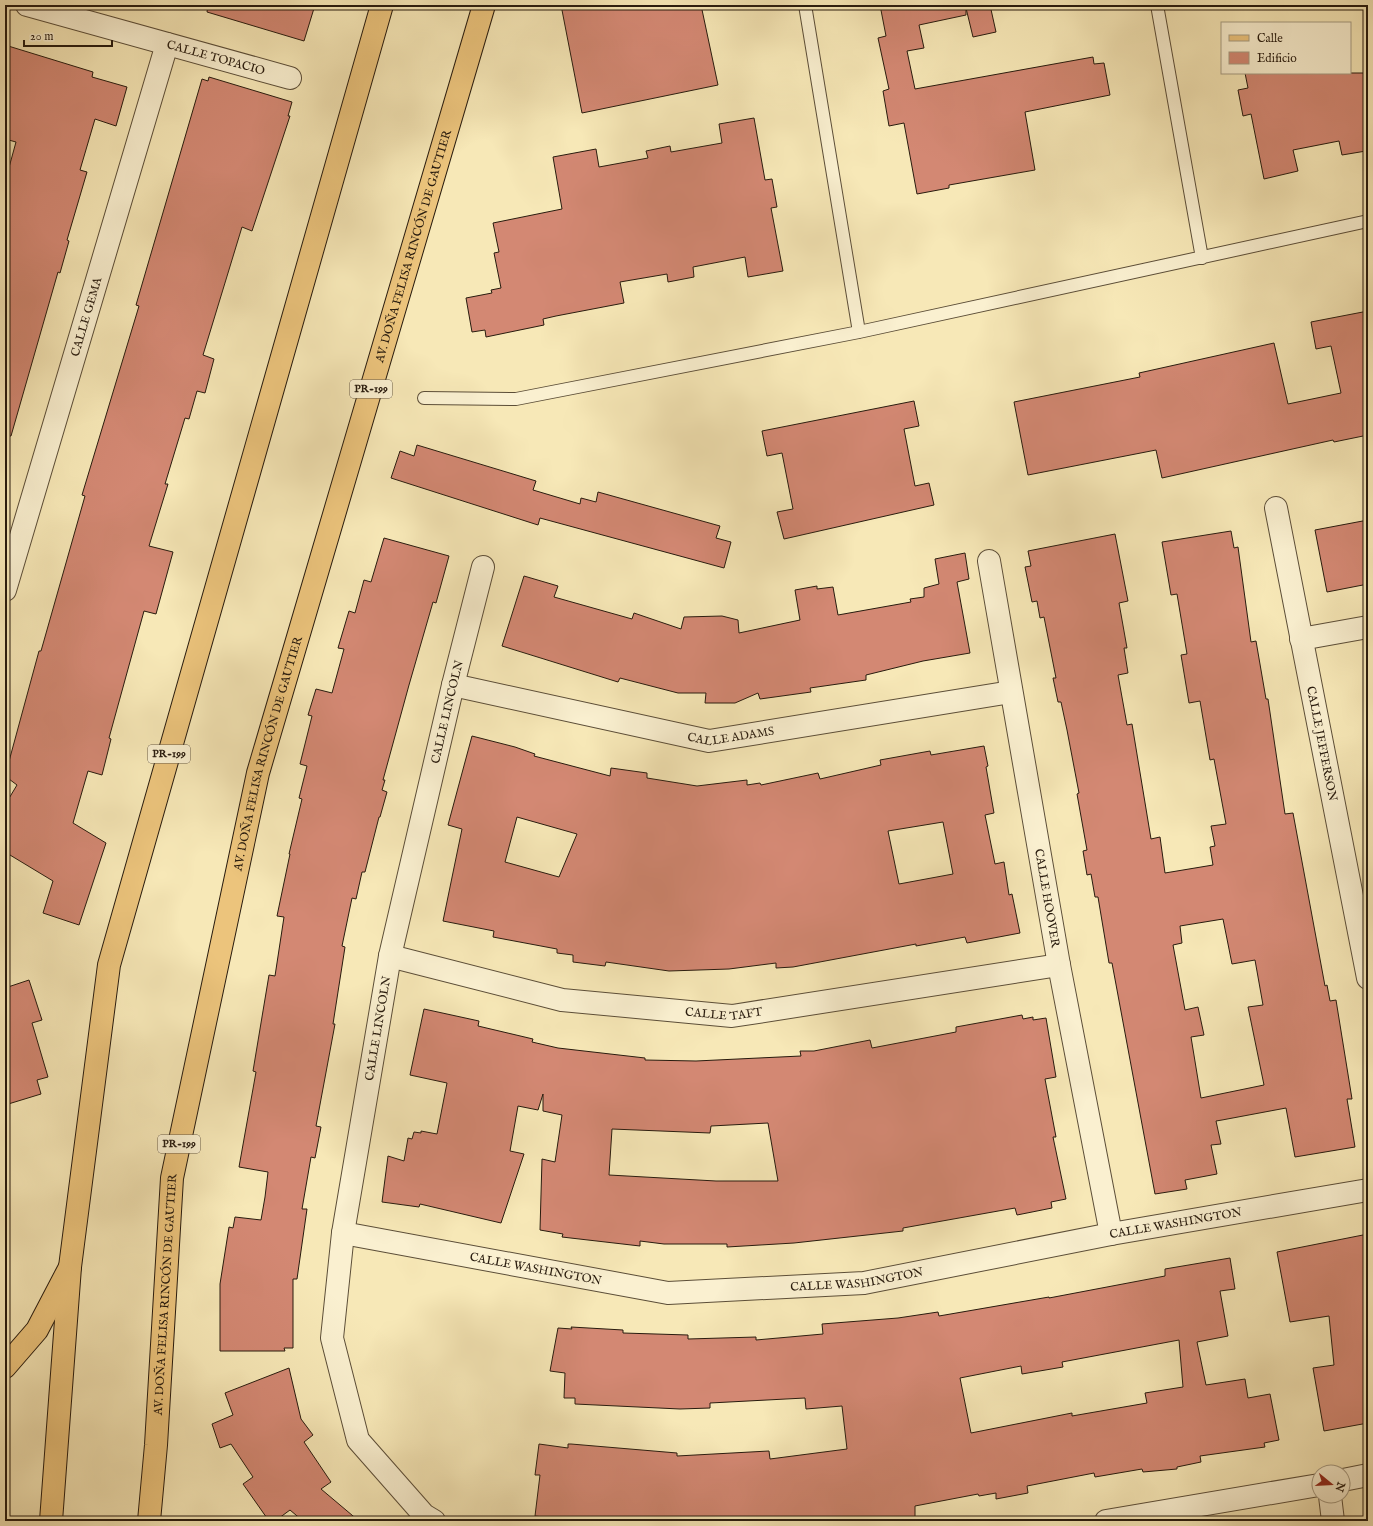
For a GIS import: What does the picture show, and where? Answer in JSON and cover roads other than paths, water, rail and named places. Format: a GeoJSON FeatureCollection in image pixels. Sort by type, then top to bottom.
{"type":"FeatureCollection","features":[{"type":"Feature","properties":{"kind":"main road","name":"PR-199"},"geometry":{"type":"LineString","coordinates":[[51,1521],[70,1267],[108,965],[382,5]]}},
{"type":"Feature","properties":{"kind":"main road","name":"AV. DOÑA FELISA RINCÓN DE GAUTIER"},"geometry":{"type":"LineString","coordinates":[[150,1521],[172,1178],[258,773],[484,5]]}},
{"type":"Feature","properties":{"kind":"main road"},"geometry":{"type":"LineString","coordinates":[[5,1367],[37,1330],[70,1267]]}},
{"type":"Feature","properties":{"kind":"street","name":"CALLE TOPACIO"},"geometry":{"type":"LineString","coordinates":[[27,5],[290,78]]}},
{"type":"Feature","properties":{"kind":"street","name":"CALLE GEMA"},"geometry":{"type":"LineString","coordinates":[[5,590],[11,545],[168,44]]}},
{"type":"Feature","properties":{"kind":"street","name":"CALLE JEFFERSON"},"geometry":{"type":"LineString","coordinates":[[1276,508],[1301,639],[1362,910],[1368,978]]}},
{"type":"Feature","properties":{"kind":"street","name":"CALLE HOOVER"},"geometry":{"type":"LineString","coordinates":[[990,561],[1058,965],[1112,1234]]}},
{"type":"Feature","properties":{"kind":"street","name":"CALLE LINCOLN"},"geometry":{"type":"LineString","coordinates":[[434,1521],[424,1515],[358,1440],[332,1338],[343,1233],[390,956],[453,685],[483,567]]}},
{"type":"Feature","properties":{"kind":"street"},"geometry":{"type":"LineString","coordinates":[[1301,639],[1368,627]]}},
{"type":"Feature","properties":{"kind":"street","name":"CALLE ADAMS"},"geometry":{"type":"LineString","coordinates":[[453,685],[709,741],[1011,692]]}},
{"type":"Feature","properties":{"kind":"street","name":"CALLE TAFT"},"geometry":{"type":"LineString","coordinates":[[390,956],[562,1000],[732,1016],[1058,965]]}},
{"type":"Feature","properties":{"kind":"street","name":"CALLE WASHINGTON"},"geometry":{"type":"LineString","coordinates":[[343,1233],[668,1293],[864,1283],[1112,1234],[1368,1190]]}},
{"type":"Feature","properties":{"kind":"street"},"geometry":{"type":"LineString","coordinates":[[1351,1478],[1368,1475]]}},
{"type":"Feature","properties":{"kind":"street"},"geometry":{"type":"LineString","coordinates":[[1106,1521],[1311,1486]]}},
{"type":"Feature","properties":{"kind":"street"},"geometry":{"type":"LineString","coordinates":[[1331,1504],[1333,1521]]}},
{"type":"Feature","properties":{"kind":"lane"},"geometry":{"type":"LineString","coordinates":[[805,5],[859,332]]}},
{"type":"Feature","properties":{"kind":"lane"},"geometry":{"type":"LineString","coordinates":[[1157,5],[1202,258]]}},
{"type":"Feature","properties":{"kind":"lane"},"geometry":{"type":"LineString","coordinates":[[424,398],[516,400],[859,332],[1368,221]]}}]}
